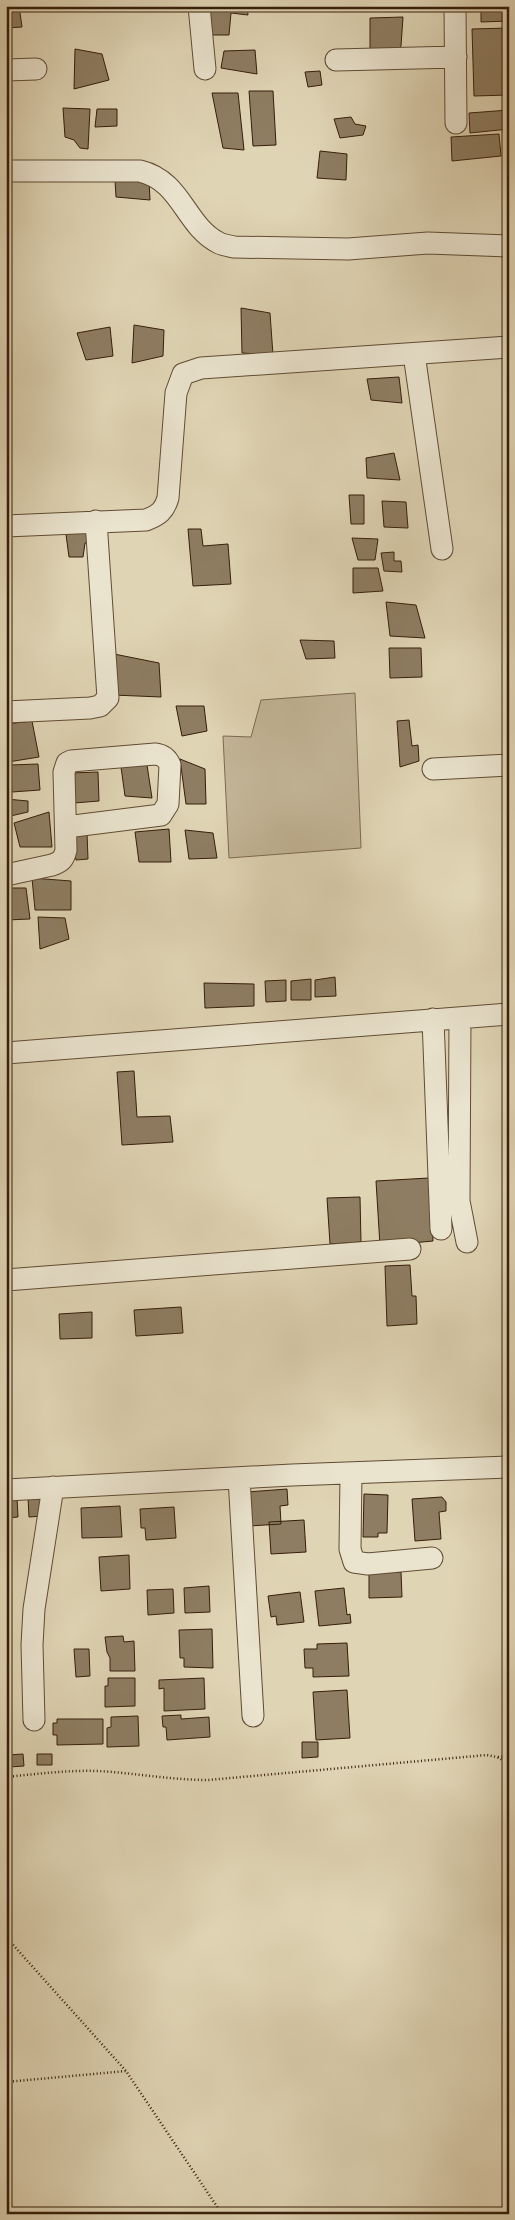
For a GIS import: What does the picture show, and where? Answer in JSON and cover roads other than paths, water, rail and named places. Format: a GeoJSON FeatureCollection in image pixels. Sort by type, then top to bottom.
{"type":"FeatureCollection","features":[{"type":"Feature","properties":{"kind":"street"},"geometry":{"type":"LineString","coordinates":[[199,6],[205,69]]}},
{"type":"Feature","properties":{"kind":"street"},"geometry":{"type":"LineString","coordinates":[[455,6],[456,123]]}},
{"type":"Feature","properties":{"kind":"street"},"geometry":{"type":"LineString","coordinates":[[336,60],[456,57]]}},
{"type":"Feature","properties":{"kind":"street"},"geometry":{"type":"LineString","coordinates":[[6,70],[36,69]]}},
{"type":"Feature","properties":{"kind":"street"},"geometry":{"type":"LineString","coordinates":[[6,171],[140,170],[164,181],[203,230],[219,243],[234,247],[348,249],[428,244],[509,246]]}},
{"type":"Feature","properties":{"kind":"street"},"geometry":{"type":"LineString","coordinates":[[6,526],[146,520],[157,516],[164,510],[168,498],[176,393],[184,374],[191,370],[509,347]]}},
{"type":"Feature","properties":{"kind":"street"},"geometry":{"type":"LineString","coordinates":[[414,354],[442,549]]}},
{"type":"Feature","properties":{"kind":"street"},"geometry":{"type":"LineString","coordinates":[[6,712],[90,708],[100,706],[108,698],[96,521]]}},
{"type":"Feature","properties":{"kind":"street"},"geometry":{"type":"LineString","coordinates":[[6,875],[59,863],[64,858],[66,850],[64,772],[66,763],[156,754],[162,755],[168,760],[170,765],[168,804],[161,814],[66,828]]}},
{"type":"Feature","properties":{"kind":"street"},"geometry":{"type":"LineString","coordinates":[[433,769],[509,765]]}},
{"type":"Feature","properties":{"kind":"street"},"geometry":{"type":"LineString","coordinates":[[6,1053],[509,1014]]}},
{"type":"Feature","properties":{"kind":"street"},"geometry":{"type":"LineString","coordinates":[[460,1018],[459,1200],[467,1242]]}},
{"type":"Feature","properties":{"kind":"street"},"geometry":{"type":"LineString","coordinates":[[433,1019],[441,1229]]}},
{"type":"Feature","properties":{"kind":"street"},"geometry":{"type":"LineString","coordinates":[[6,1280],[410,1250]]}},
{"type":"Feature","properties":{"kind":"street"},"geometry":{"type":"LineString","coordinates":[[6,1490],[509,1467]]}},
{"type":"Feature","properties":{"kind":"street"},"geometry":{"type":"LineString","coordinates":[[351,1473],[350,1549],[354,1562],[368,1564],[432,1558]]}},
{"type":"Feature","properties":{"kind":"street"},"geometry":{"type":"LineString","coordinates":[[238,1478],[253,1716]]}},
{"type":"Feature","properties":{"kind":"street"},"geometry":{"type":"LineString","coordinates":[[34,1720],[32,1645],[34,1608],[53,1487]]}}]}
